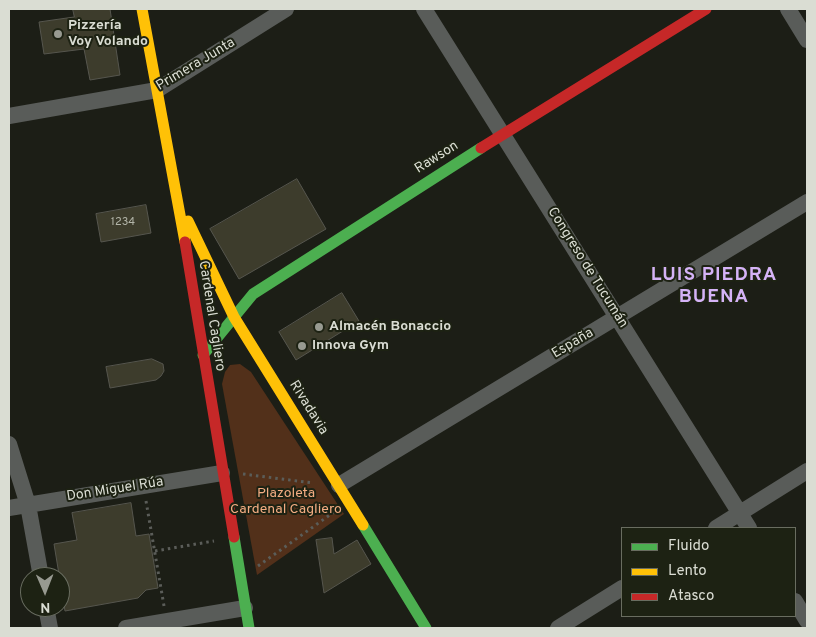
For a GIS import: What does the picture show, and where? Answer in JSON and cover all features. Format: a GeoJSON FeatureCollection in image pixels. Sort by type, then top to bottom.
{"type":"FeatureCollection","features":[{"type":"Feature","properties":{"kind":"main road","name":"Cardenal Cagliero"},"geometry":{"type":"LineString","coordinates":[[142,9],[177,197],[249,628]]}},
{"type":"Feature","properties":{"kind":"main road","name":"Rawson"},"geometry":{"type":"LineString","coordinates":[[203,355],[253,294],[503,134],[706,9]]}},
{"type":"Feature","properties":{"kind":"main road","name":"Rivadavia"},"geometry":{"type":"LineString","coordinates":[[177,197],[234,317],[426,628]]}},
{"type":"Feature","properties":{"kind":"street","name":"Primera Junta"},"geometry":{"type":"LineString","coordinates":[[9,116],[157,90],[286,9]]}},
{"type":"Feature","properties":{"kind":"street","name":"Congreso de Tucumán"},"geometry":{"type":"LineString","coordinates":[[424,9],[748,527]]}},
{"type":"Feature","properties":{"kind":"street"},"geometry":{"type":"LineString","coordinates":[[788,9],[807,40]]}},
{"type":"Feature","properties":{"kind":"street","name":"España"},"geometry":{"type":"LineString","coordinates":[[339,485],[807,202]]}},
{"type":"Feature","properties":{"kind":"street"},"geometry":{"type":"LineString","coordinates":[[9,444],[28,505],[39,567]]}},
{"type":"Feature","properties":{"kind":"street"},"geometry":{"type":"LineString","coordinates":[[718,527],[807,471]]}},
{"type":"Feature","properties":{"kind":"street","name":"Don Miguel Rúa"},"geometry":{"type":"LineString","coordinates":[[9,508],[222,473]]}},
{"type":"Feature","properties":{"kind":"street"},"geometry":{"type":"LineString","coordinates":[[558,628],[621,589]]}},
{"type":"Feature","properties":{"kind":"street"},"geometry":{"type":"LineString","coordinates":[[796,603],[807,621]]}},
{"type":"Feature","properties":{"kind":"street"},"geometry":{"type":"LineString","coordinates":[[126,628],[245,608]]}},
{"type":"Feature","properties":{"kind":"path"},"geometry":{"type":"LineString","coordinates":[[222,473],[252,474],[334,488],[339,485]]}},
{"type":"Feature","properties":{"kind":"path"},"geometry":{"type":"LineString","coordinates":[[144,486],[166,621]]}},
{"type":"Feature","properties":{"kind":"path"},"geometry":{"type":"LineString","coordinates":[[240,578],[349,501]]}},
{"type":"Feature","properties":{"kind":"path"},"geometry":{"type":"LineString","coordinates":[[154,550],[234,538]]}},
{"type":"Feature","properties":{"kind":"green space","name":"Plazoleta Cardenal Cagliero"},"geometry":{"type":"Polygon","coordinates":[[[240,364],[251,372],[344,514],[257,575],[222,384],[225,372],[230,365],[240,364]]]}},
{"type":"Feature","properties":{"kind":"building","name":"Pizzería Voy Volando"},"geometry":{"type":"Polygon","coordinates":[[[73,9],[110,9],[120,75],[90,80],[84,49],[44,54],[39,22],[74,17],[73,9]]]}},
{"type":"Feature","properties":{"kind":"building"},"geometry":{"type":"Polygon","coordinates":[[[297,179],[326,229],[239,279],[210,229],[297,179]]]}},
{"type":"Feature","properties":{"kind":"building"},"geometry":{"type":"Polygon","coordinates":[[[146,205],[151,233],[101,242],[96,214],[146,205]]]}},
{"type":"Feature","properties":{"kind":"building","name":"Almacén Bonaccio"},"geometry":{"type":"Polygon","coordinates":[[[342,293],[359,321],[296,360],[279,332],[342,293]]]}},
{"type":"Feature","properties":{"kind":"building"},"geometry":{"type":"Polygon","coordinates":[[[152,359],[163,364],[164,371],[156,380],[110,388],[106,367],[152,359]]]}},
{"type":"Feature","properties":{"kind":"building"},"geometry":{"type":"Polygon","coordinates":[[[131,503],[136,536],[149,534],[158,588],[146,590],[138,598],[70,610],[70,567],[58,567],[54,544],[77,540],[72,513],[131,503]]]}},
{"type":"Feature","properties":{"kind":"building"},"geometry":{"type":"Polygon","coordinates":[[[332,538],[334,554],[357,540],[371,564],[324,593],[316,540],[332,538]]]}},
{"type":"Feature","properties":{"kind":"traffic: fast"},"geometry":{"type":"LineString","coordinates":[[203,355],[253,294],[481,148]]}},
{"type":"Feature","properties":{"kind":"traffic: fast"},"geometry":{"type":"LineString","coordinates":[[363,525],[426,628]]}},
{"type":"Feature","properties":{"kind":"traffic: fast"},"geometry":{"type":"LineString","coordinates":[[234,537],[249,628]]}},
{"type":"Feature","properties":{"kind":"traffic: slow"},"geometry":{"type":"LineString","coordinates":[[142,9],[185,242]]}},
{"type":"Feature","properties":{"kind":"traffic: slow"},"geometry":{"type":"LineString","coordinates":[[188,221],[234,317],[363,525]]}},
{"type":"Feature","properties":{"kind":"traffic: jam"},"geometry":{"type":"LineString","coordinates":[[481,148],[706,9]]}},
{"type":"Feature","properties":{"kind":"traffic: jam"},"geometry":{"type":"LineString","coordinates":[[185,242],[234,537]]}},
{"type":"Feature","properties":{"kind":"place","name":"Pizzería Voy Volando"},"geometry":{"type":"Point","coordinates":[58,34]}},
{"type":"Feature","properties":{"kind":"place","name":"Almacén Bonaccio"},"geometry":{"type":"Point","coordinates":[319,327]}},
{"type":"Feature","properties":{"kind":"place","name":"Innova Gym"},"geometry":{"type":"Point","coordinates":[302,346]}},
{"type":"Feature","properties":{"kind":"district","name":"LUIS PIEDRA BUENA"},"geometry":{"type":"Point","coordinates":[714,287]}}]}
